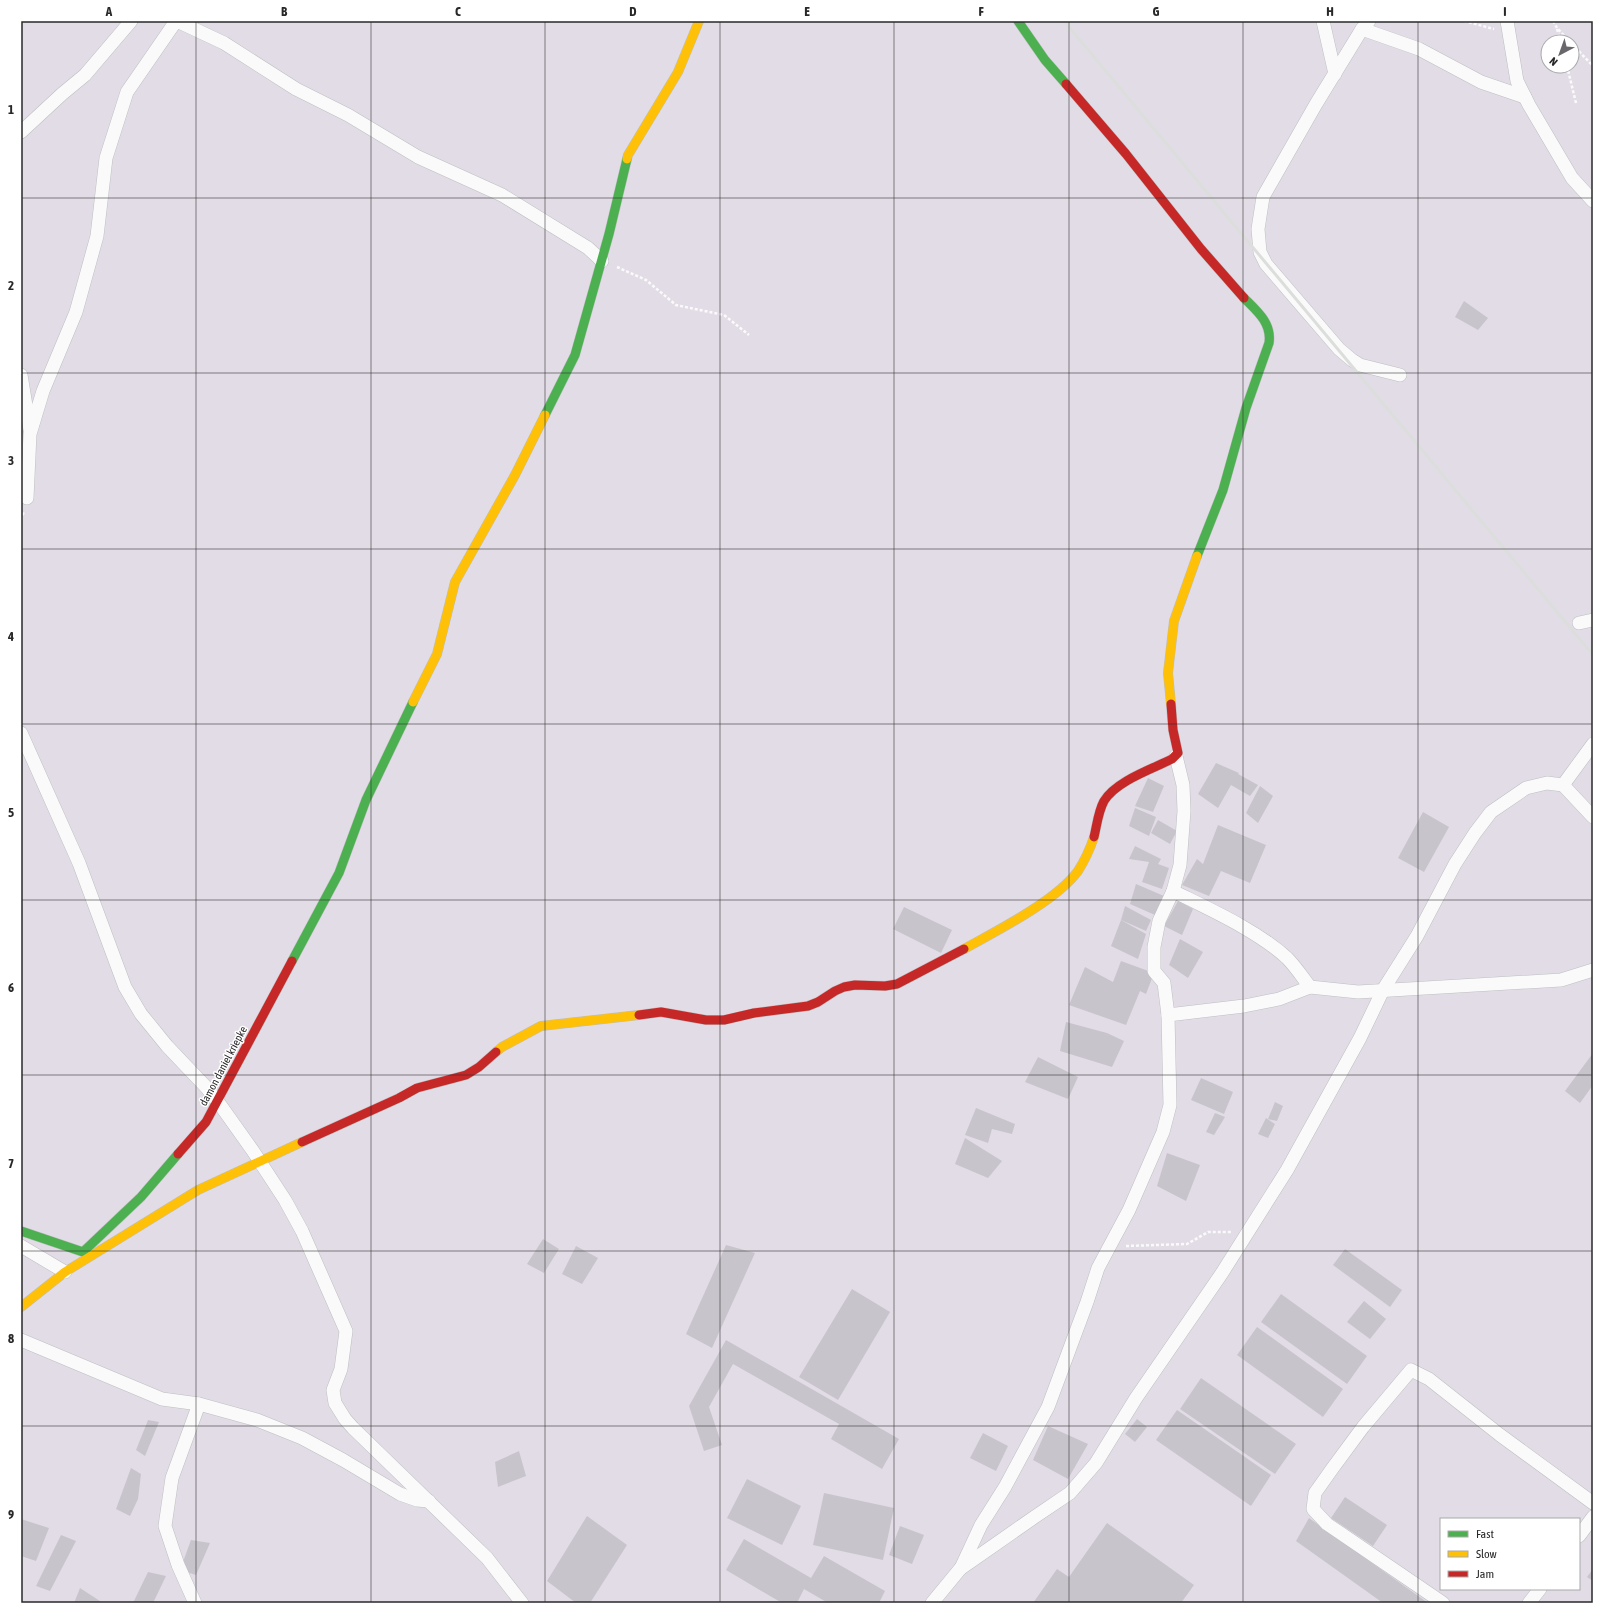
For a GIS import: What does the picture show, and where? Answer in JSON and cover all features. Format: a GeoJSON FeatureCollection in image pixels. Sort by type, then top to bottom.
{"type":"FeatureCollection","features":[{"type":"Feature","properties":{"kind":"street"},"geometry":{"type":"LineString","coordinates":[[21,132],[85,75],[131,21]]}},
{"type":"Feature","properties":{"kind":"street"},"geometry":{"type":"LineString","coordinates":[[30,434],[43,391],[76,312],[97,236],[106,158],[127,92],[176,21],[224,43],[296,89],[348,115],[418,157],[502,196],[588,248],[602,261]]}},
{"type":"Feature","properties":{"kind":"street","name":"damon daniel kriepke"},"geometry":{"type":"LineString","coordinates":[[21,1231],[83,1252],[146,1191],[206,1122],[218,1102],[339,873],[366,800],[437,654],[455,582],[515,475],[575,355],[602,261],[628,155],[678,72],[699,21]]}},
{"type":"Feature","properties":{"kind":"street"},"geometry":{"type":"LineString","coordinates":[[960,1570],[981,1525],[1009,1480],[1048,1407],[1098,1268],[1150,1165],[1163,1132],[1170,1105],[1168,1015],[1164,983],[1154,971],[1154,947],[1158,921],[1173,891],[1180,865],[1184,811],[1183,785],[1176,756],[1178,749],[1173,730],[1168,672],[1174,621],[1199,550],[1223,490],[1246,408],[1271,339],[1270,331],[1266,322],[1201,249],[1126,154],[1045,60],[1018,21]]}},
{"type":"Feature","properties":{"kind":"street"},"geometry":{"type":"LineString","coordinates":[[1323,21],[1335,74]]}},
{"type":"Feature","properties":{"kind":"street"},"geometry":{"type":"LineString","coordinates":[[1400,375],[1360,365],[1339,349],[1266,264],[1260,252],[1258,229],[1263,197],[1335,74],[1366,25],[1419,49],[1481,82],[1525,97]]}},
{"type":"Feature","properties":{"kind":"street"},"geometry":{"type":"LineString","coordinates":[[1509,27],[1517,82],[1572,178],[1593,201]]}},
{"type":"Feature","properties":{"kind":"street"},"geometry":{"type":"LineString","coordinates":[[21,375],[30,434],[27,498]]}},
{"type":"Feature","properties":{"kind":"street"},"geometry":{"type":"LineString","coordinates":[[1579,623],[1593,620]]}},
{"type":"Feature","properties":{"kind":"street"},"geometry":{"type":"LineString","coordinates":[[21,733],[79,863],[125,987],[141,1014],[167,1046],[206,1087],[218,1102],[253,1151],[285,1200],[302,1231],[346,1331],[341,1369],[333,1390],[335,1403],[349,1424],[487,1558],[522,1603]]}},
{"type":"Feature","properties":{"kind":"street"},"geometry":{"type":"LineString","coordinates":[[1563,785],[1593,744]]}},
{"type":"Feature","properties":{"kind":"street"},"geometry":{"type":"LineString","coordinates":[[21,1307],[66,1272],[157,1217],[198,1190],[260,1163],[399,1098],[417,1088],[466,1075],[479,1067],[502,1047],[541,1026],[661,1012],[678,1014],[702,1020],[726,1021],[759,1012],[786,1011],[814,1004],[839,988],[850,985],[889,987],[897,984],[996,930],[1050,896],[1072,878],[1081,867],[1091,846],[1100,813],[1106,799],[1119,786],[1135,776],[1176,756]]}},
{"type":"Feature","properties":{"kind":"street"},"geometry":{"type":"LineString","coordinates":[[932,1603],[960,1570],[1070,1493],[1096,1464],[1136,1398],[1222,1273],[1287,1170],[1324,1100],[1360,1038],[1383,990],[1417,936],[1455,864],[1475,833],[1491,812],[1526,788],[1547,783],[1563,785],[1593,817]]}},
{"type":"Feature","properties":{"kind":"street"},"geometry":{"type":"LineString","coordinates":[[1173,891],[1221,915],[1262,940],[1287,958],[1310,987]]}},
{"type":"Feature","properties":{"kind":"street"},"geometry":{"type":"LineString","coordinates":[[1168,1015],[1279,999],[1310,987],[1358,992],[1562,980],[1593,970]]}},
{"type":"Feature","properties":{"kind":"street"},"geometry":{"type":"LineString","coordinates":[[21,1246],[66,1272]]}},
{"type":"Feature","properties":{"kind":"street"},"geometry":{"type":"LineString","coordinates":[[21,1340],[162,1399],[199,1404],[258,1420],[302,1438],[343,1460],[400,1494],[417,1500],[430,1501]]}},
{"type":"Feature","properties":{"kind":"street"},"geometry":{"type":"LineString","coordinates":[[1443,1603],[1327,1524],[1313,1509],[1315,1493],[1363,1427],[1411,1370],[1429,1379],[1500,1435],[1593,1503]]}},
{"type":"Feature","properties":{"kind":"street"},"geometry":{"type":"LineString","coordinates":[[195,1603],[178,1565],[164,1526],[172,1478],[199,1404]]}},
{"type":"Feature","properties":{"kind":"street"},"geometry":{"type":"LineString","coordinates":[[1580,1535],[1593,1517]]}},
{"type":"Feature","properties":{"kind":"street"},"geometry":{"type":"LineString","coordinates":[[1529,1603],[1539,1590]]}},
{"type":"Feature","properties":{"kind":"path"},"geometry":{"type":"LineString","coordinates":[[1464,21],[1509,27]]}},
{"type":"Feature","properties":{"kind":"path"},"geometry":{"type":"LineString","coordinates":[[1552,21],[1563,34]]}},
{"type":"Feature","properties":{"kind":"path"},"geometry":{"type":"LineString","coordinates":[[1557,28],[1559,34]]}},
{"type":"Feature","properties":{"kind":"path"},"geometry":{"type":"LineString","coordinates":[[1580,52],[1593,66]]}},
{"type":"Feature","properties":{"kind":"path"},"geometry":{"type":"LineString","coordinates":[[1569,74],[1576,103]]}},
{"type":"Feature","properties":{"kind":"path"},"geometry":{"type":"LineString","coordinates":[[602,261],[646,280],[676,305],[724,315],[749,335]]}},
{"type":"Feature","properties":{"kind":"path"},"geometry":{"type":"LineString","coordinates":[[1109,1246],[1187,1244],[1208,1232],[1247,1232]]}},
{"type":"Feature","properties":{"kind":"building"},"geometry":{"type":"Polygon","coordinates":[[[1464,301],[1488,318],[1478,330],[1455,317],[1464,301]]]}},
{"type":"Feature","properties":{"kind":"building"},"geometry":{"type":"Polygon","coordinates":[[[1216,763],[1239,773],[1238,774],[1258,785],[1250,796],[1231,785],[1218,808],[1198,794],[1216,763]]]}},
{"type":"Feature","properties":{"kind":"building"},"geometry":{"type":"Polygon","coordinates":[[[1148,778],[1164,786],[1153,812],[1135,806],[1148,778]]]}},
{"type":"Feature","properties":{"kind":"building"},"geometry":{"type":"Polygon","coordinates":[[[1260,786],[1273,796],[1258,823],[1246,813],[1260,786]]]}},
{"type":"Feature","properties":{"kind":"building"},"geometry":{"type":"Polygon","coordinates":[[[1135,808],[1156,817],[1149,836],[1129,826],[1135,808]]]}},
{"type":"Feature","properties":{"kind":"building"},"geometry":{"type":"Polygon","coordinates":[[[1423,812],[1449,827],[1424,872],[1398,858],[1423,812]]]}},
{"type":"Feature","properties":{"kind":"building"},"geometry":{"type":"Polygon","coordinates":[[[1158,820],[1177,831],[1170,844],[1151,833],[1158,820]]]}},
{"type":"Feature","properties":{"kind":"building"},"geometry":{"type":"Polygon","coordinates":[[[1218,825],[1266,845],[1250,883],[1221,871],[1209,896],[1182,885],[1197,859],[1203,864],[1218,825]]]}},
{"type":"Feature","properties":{"kind":"building"},"geometry":{"type":"Polygon","coordinates":[[[1135,846],[1161,859],[1158,864],[1169,868],[1162,889],[1142,882],[1149,862],[1129,859],[1135,846]]]}},
{"type":"Feature","properties":{"kind":"building"},"geometry":{"type":"Polygon","coordinates":[[[1136,884],[1164,896],[1155,915],[1130,904],[1136,884]]]}},
{"type":"Feature","properties":{"kind":"building"},"geometry":{"type":"Polygon","coordinates":[[[1178,901],[1193,909],[1182,935],[1164,926],[1178,901]]]}},
{"type":"Feature","properties":{"kind":"building"},"geometry":{"type":"Polygon","coordinates":[[[1125,906],[1151,920],[1146,931],[1121,920],[1125,906]]]}},
{"type":"Feature","properties":{"kind":"building"},"geometry":{"type":"Polygon","coordinates":[[[904,907],[952,930],[941,953],[893,929],[904,907]]]}},
{"type":"Feature","properties":{"kind":"building"},"geometry":{"type":"Polygon","coordinates":[[[1121,920],[1146,934],[1138,959],[1111,946],[1121,920]]]}},
{"type":"Feature","properties":{"kind":"building"},"geometry":{"type":"Polygon","coordinates":[[[1180,939],[1203,952],[1188,978],[1169,965],[1180,939]]]}},
{"type":"Feature","properties":{"kind":"building"},"geometry":{"type":"Polygon","coordinates":[[[1121,961],[1154,973],[1146,994],[1140,991],[1126,1025],[1069,1005],[1085,967],[1113,982],[1121,961]]]}},
{"type":"Feature","properties":{"kind":"building"},"geometry":{"type":"Polygon","coordinates":[[[1066,1022],[1107,1033],[1124,1041],[1112,1067],[1060,1051],[1066,1022]]]}},
{"type":"Feature","properties":{"kind":"building"},"geometry":{"type":"Polygon","coordinates":[[[1593,1053],[1593,1085],[1580,1103],[1565,1091],[1593,1053]]]}},
{"type":"Feature","properties":{"kind":"building"},"geometry":{"type":"Polygon","coordinates":[[[1038,1057],[1078,1077],[1068,1099],[1025,1082],[1038,1057]]]}},
{"type":"Feature","properties":{"kind":"building"},"geometry":{"type":"Polygon","coordinates":[[[1201,1078],[1233,1092],[1224,1114],[1191,1100],[1201,1078]]]}},
{"type":"Feature","properties":{"kind":"building"},"geometry":{"type":"Polygon","coordinates":[[[1275,1102],[1283,1106],[1277,1121],[1268,1119],[1275,1102]]]}},
{"type":"Feature","properties":{"kind":"building"},"geometry":{"type":"Polygon","coordinates":[[[976,1108],[1015,1124],[1012,1134],[992,1129],[988,1143],[965,1135],[976,1108]]]}},
{"type":"Feature","properties":{"kind":"building"},"geometry":{"type":"Polygon","coordinates":[[[1215,1113],[1225,1117],[1214,1135],[1206,1132],[1215,1113]]]}},
{"type":"Feature","properties":{"kind":"building"},"geometry":{"type":"Polygon","coordinates":[[[1266,1118],[1275,1124],[1268,1138],[1258,1134],[1266,1118]]]}},
{"type":"Feature","properties":{"kind":"building"},"geometry":{"type":"Polygon","coordinates":[[[965,1138],[1002,1161],[988,1178],[955,1164],[965,1138]]]}},
{"type":"Feature","properties":{"kind":"building"},"geometry":{"type":"Polygon","coordinates":[[[1167,1153],[1200,1165],[1186,1201],[1157,1186],[1167,1153]]]}},
{"type":"Feature","properties":{"kind":"building"},"geometry":{"type":"Polygon","coordinates":[[[543,1239],[559,1249],[544,1273],[527,1264],[543,1239]]]}},
{"type":"Feature","properties":{"kind":"building"},"geometry":{"type":"Polygon","coordinates":[[[726,1245],[755,1253],[712,1348],[686,1334],[726,1245]]]}},
{"type":"Feature","properties":{"kind":"building"},"geometry":{"type":"Polygon","coordinates":[[[576,1246],[598,1258],[582,1284],[562,1274],[576,1246]]]}},
{"type":"Feature","properties":{"kind":"building"},"geometry":{"type":"Polygon","coordinates":[[[1345,1249],[1402,1290],[1390,1307],[1333,1265],[1345,1249]]]}},
{"type":"Feature","properties":{"kind":"building"},"geometry":{"type":"Polygon","coordinates":[[[852,1289],[890,1312],[838,1400],[799,1377],[852,1289]]]}},
{"type":"Feature","properties":{"kind":"building"},"geometry":{"type":"Polygon","coordinates":[[[1281,1294],[1367,1356],[1347,1384],[1261,1322],[1281,1294]]]}},
{"type":"Feature","properties":{"kind":"building"},"geometry":{"type":"Polygon","coordinates":[[[1364,1301],[1386,1319],[1370,1339],[1347,1322],[1364,1301]]]}},
{"type":"Feature","properties":{"kind":"building"},"geometry":{"type":"Polygon","coordinates":[[[1257,1327],[1343,1389],[1323,1417],[1237,1355],[1257,1327]]]}},
{"type":"Feature","properties":{"kind":"building"},"geometry":{"type":"Polygon","coordinates":[[[726,1340],[899,1439],[882,1469],[831,1439],[839,1424],[733,1364],[709,1407],[722,1445],[704,1451],[689,1406],[726,1340]]]}},
{"type":"Feature","properties":{"kind":"building"},"geometry":{"type":"Polygon","coordinates":[[[1201,1378],[1296,1444],[1275,1474],[1180,1409],[1201,1378]]]}},
{"type":"Feature","properties":{"kind":"building"},"geometry":{"type":"Polygon","coordinates":[[[1177,1410],[1271,1475],[1251,1506],[1156,1440],[1177,1410]]]}},
{"type":"Feature","properties":{"kind":"building"},"geometry":{"type":"Polygon","coordinates":[[[1137,1419],[1147,1427],[1135,1442],[1125,1434],[1137,1419]]]}},
{"type":"Feature","properties":{"kind":"building"},"geometry":{"type":"Polygon","coordinates":[[[148,1420],[159,1422],[145,1456],[136,1450],[148,1420]]]}},
{"type":"Feature","properties":{"kind":"building"},"geometry":{"type":"Polygon","coordinates":[[[1048,1426],[1088,1444],[1068,1479],[1033,1460],[1048,1426]]]}},
{"type":"Feature","properties":{"kind":"building"},"geometry":{"type":"Polygon","coordinates":[[[983,1433],[1008,1446],[996,1471],[970,1458],[983,1433]]]}},
{"type":"Feature","properties":{"kind":"building"},"geometry":{"type":"Polygon","coordinates":[[[519,1451],[526,1476],[498,1487],[495,1462],[519,1451]]]}},
{"type":"Feature","properties":{"kind":"building"},"geometry":{"type":"Polygon","coordinates":[[[131,1468],[141,1474],[138,1499],[130,1516],[116,1509],[131,1468]]]}},
{"type":"Feature","properties":{"kind":"building"},"geometry":{"type":"Polygon","coordinates":[[[747,1479],[801,1506],[782,1545],[727,1518],[747,1479]]]}},
{"type":"Feature","properties":{"kind":"building"},"geometry":{"type":"Polygon","coordinates":[[[824,1493],[894,1508],[883,1560],[813,1545],[824,1493]]]}},
{"type":"Feature","properties":{"kind":"building"},"geometry":{"type":"Polygon","coordinates":[[[1345,1497],[1387,1525],[1373,1546],[1331,1518],[1345,1497]]]}},
{"type":"Feature","properties":{"kind":"building"},"geometry":{"type":"Polygon","coordinates":[[[587,1516],[627,1545],[590,1603],[576,1603],[547,1581],[587,1516]]]}},
{"type":"Feature","properties":{"kind":"building"},"geometry":{"type":"Polygon","coordinates":[[[1309,1518],[1428,1603],[1383,1603],[1296,1541],[1309,1518]]]}},
{"type":"Feature","properties":{"kind":"building"},"geometry":{"type":"Polygon","coordinates":[[[21,1519],[49,1528],[36,1561],[21,1556],[21,1519]]]}},
{"type":"Feature","properties":{"kind":"building"},"geometry":{"type":"Polygon","coordinates":[[[1107,1523],[1194,1585],[1181,1603],[1033,1603],[1057,1569],[1069,1577],[1107,1523]]]}},
{"type":"Feature","properties":{"kind":"building"},"geometry":{"type":"Polygon","coordinates":[[[900,1526],[924,1535],[912,1564],[889,1555],[900,1526]]]}},
{"type":"Feature","properties":{"kind":"building"},"geometry":{"type":"Polygon","coordinates":[[[61,1535],[76,1541],[50,1591],[36,1586],[61,1535]]]}},
{"type":"Feature","properties":{"kind":"building"},"geometry":{"type":"Polygon","coordinates":[[[744,1539],[811,1578],[824,1556],[885,1591],[879,1603],[828,1603],[804,1589],[797,1603],[782,1603],[726,1570],[744,1539]]]}},
{"type":"Feature","properties":{"kind":"building"},"geometry":{"type":"Polygon","coordinates":[[[191,1540],[210,1543],[196,1575],[180,1570],[191,1540]]]}},
{"type":"Feature","properties":{"kind":"building"},"geometry":{"type":"Polygon","coordinates":[[[1593,1569],[1593,1581],[1587,1577],[1593,1569]]]}},
{"type":"Feature","properties":{"kind":"building"},"geometry":{"type":"Polygon","coordinates":[[[148,1572],[166,1576],[153,1603],[133,1603],[148,1572]]]}},
{"type":"Feature","properties":{"kind":"building"},"geometry":{"type":"Polygon","coordinates":[[[80,1588],[103,1603],[74,1603],[80,1588]]]}},
{"type":"Feature","properties":{"kind":"railway"},"geometry":{"type":"LineString","coordinates":[[1064,21],[1593,655]]}},
{"type":"Feature","properties":{"kind":"traffic: fast"},"geometry":{"type":"LineString","coordinates":[[1018,21],[1045,60],[1066,84]]}},
{"type":"Feature","properties":{"kind":"traffic: fast"},"geometry":{"type":"LineString","coordinates":[[545,415],[575,355],[609,234],[627,159]]}},
{"type":"Feature","properties":{"kind":"traffic: fast"},"geometry":{"type":"LineString","coordinates":[[1197,556],[1223,490],[1246,408],[1269,343],[1266,323],[1244,298]]}},
{"type":"Feature","properties":{"kind":"traffic: fast"},"geometry":{"type":"LineString","coordinates":[[292,961],[339,873],[366,800],[413,702]]}},
{"type":"Feature","properties":{"kind":"traffic: fast"},"geometry":{"type":"LineString","coordinates":[[21,1231],[83,1252],[141,1197],[178,1154]]}},
{"type":"Feature","properties":{"kind":"traffic: slow"},"geometry":{"type":"LineString","coordinates":[[627,159],[678,72],[699,21]]}},
{"type":"Feature","properties":{"kind":"traffic: slow"},"geometry":{"type":"LineString","coordinates":[[413,702],[437,654],[455,582],[515,475],[545,415]]}},
{"type":"Feature","properties":{"kind":"traffic: slow"},"geometry":{"type":"LineString","coordinates":[[1171,704],[1168,673],[1174,621],[1197,556]]}},
{"type":"Feature","properties":{"kind":"traffic: slow"},"geometry":{"type":"LineString","coordinates":[[964,949],[1026,914],[1056,893],[1078,871],[1094,837]]}},
{"type":"Feature","properties":{"kind":"traffic: slow"},"geometry":{"type":"LineString","coordinates":[[496,1052],[502,1047],[541,1026],[639,1015]]}},
{"type":"Feature","properties":{"kind":"traffic: slow"},"geometry":{"type":"LineString","coordinates":[[21,1307],[65,1272],[198,1190],[302,1142]]}},
{"type":"Feature","properties":{"kind":"traffic: jam"},"geometry":{"type":"LineString","coordinates":[[1066,84],[1126,154],[1201,249],[1244,298]]}},
{"type":"Feature","properties":{"kind":"traffic: jam"},"geometry":{"type":"LineString","coordinates":[[1094,837],[1100,810],[1104,801],[1110,794],[1117,787],[1145,771],[1172,759],[1178,753],[1173,730],[1171,704]]}},
{"type":"Feature","properties":{"kind":"traffic: jam"},"geometry":{"type":"LineString","coordinates":[[639,1015],[661,1012],[706,1020],[724,1020],[754,1013],[808,1006],[844,987],[855,985],[885,986],[897,984],[964,949]]}},
{"type":"Feature","properties":{"kind":"traffic: jam"},"geometry":{"type":"LineString","coordinates":[[178,1154],[206,1122],[292,961]]}},
{"type":"Feature","properties":{"kind":"traffic: jam"},"geometry":{"type":"LineString","coordinates":[[302,1142],[399,1098],[417,1088],[466,1075],[479,1067],[496,1052]]}}]}
